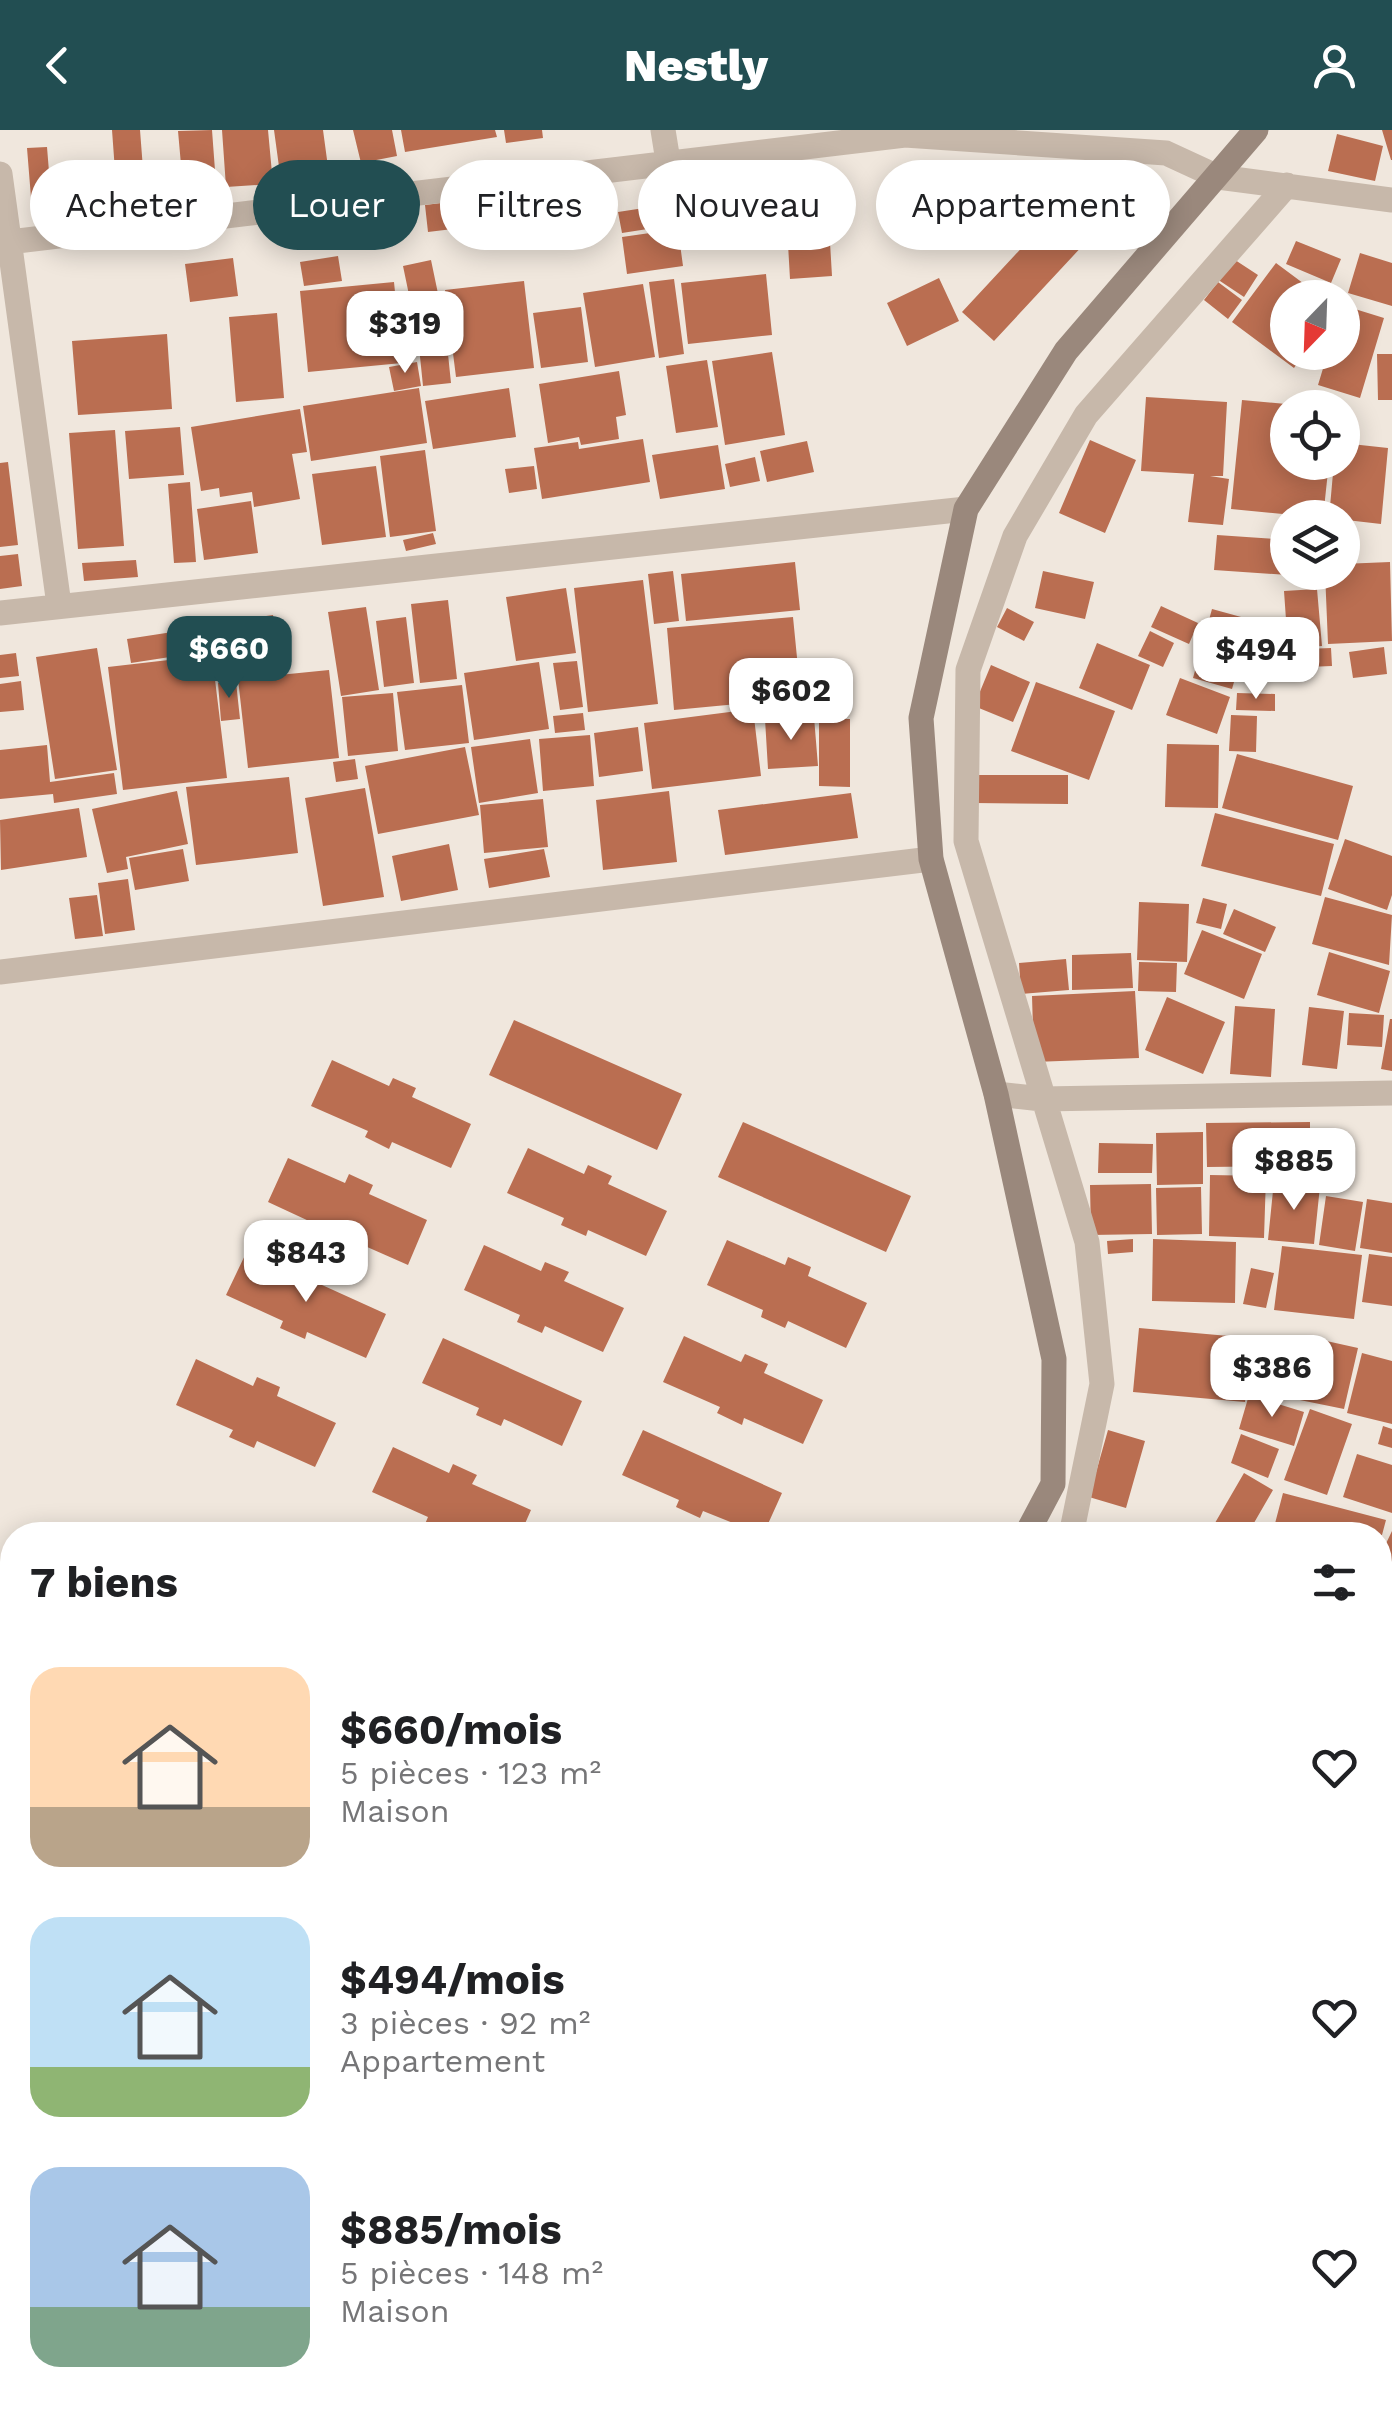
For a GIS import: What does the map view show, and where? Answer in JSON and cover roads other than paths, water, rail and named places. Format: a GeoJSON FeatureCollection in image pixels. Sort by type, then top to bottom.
{"type":"FeatureCollection","features":[{"type":"Feature","properties":{"kind":"main road"},"geometry":{"type":"LineString","coordinates":[[1033,1522],[1052,1484],[1054,1358],[996,1094],[930,858],[921,718],[966,509],[1066,351],[1256,130]]}},
{"type":"Feature","properties":{"kind":"street"},"geometry":{"type":"LineString","coordinates":[[664,130],[668,160]]}},
{"type":"Feature","properties":{"kind":"street"},"geometry":{"type":"LineString","coordinates":[[677,160],[905,135],[1166,153],[1218,177],[1392,200]]}},
{"type":"Feature","properties":{"kind":"street"},"geometry":{"type":"LineString","coordinates":[[4,243],[638,165]]}},
{"type":"Feature","properties":{"kind":"street"},"geometry":{"type":"LineString","coordinates":[[0,174],[4,243],[59,605]]}},
{"type":"Feature","properties":{"kind":"street"},"geometry":{"type":"LineString","coordinates":[[1073,1522],[1102,1384],[1087,1242],[966,841],[968,670],[1015,536],[1086,415],[1288,186]]}},
{"type":"Feature","properties":{"kind":"street"},"geometry":{"type":"LineString","coordinates":[[0,614],[966,509]]}},
{"type":"Feature","properties":{"kind":"street"},"geometry":{"type":"LineString","coordinates":[[0,972],[930,858]]}},
{"type":"Feature","properties":{"kind":"street"},"geometry":{"type":"LineString","coordinates":[[996,1094],[1042,1099],[1392,1093]]}}]}
